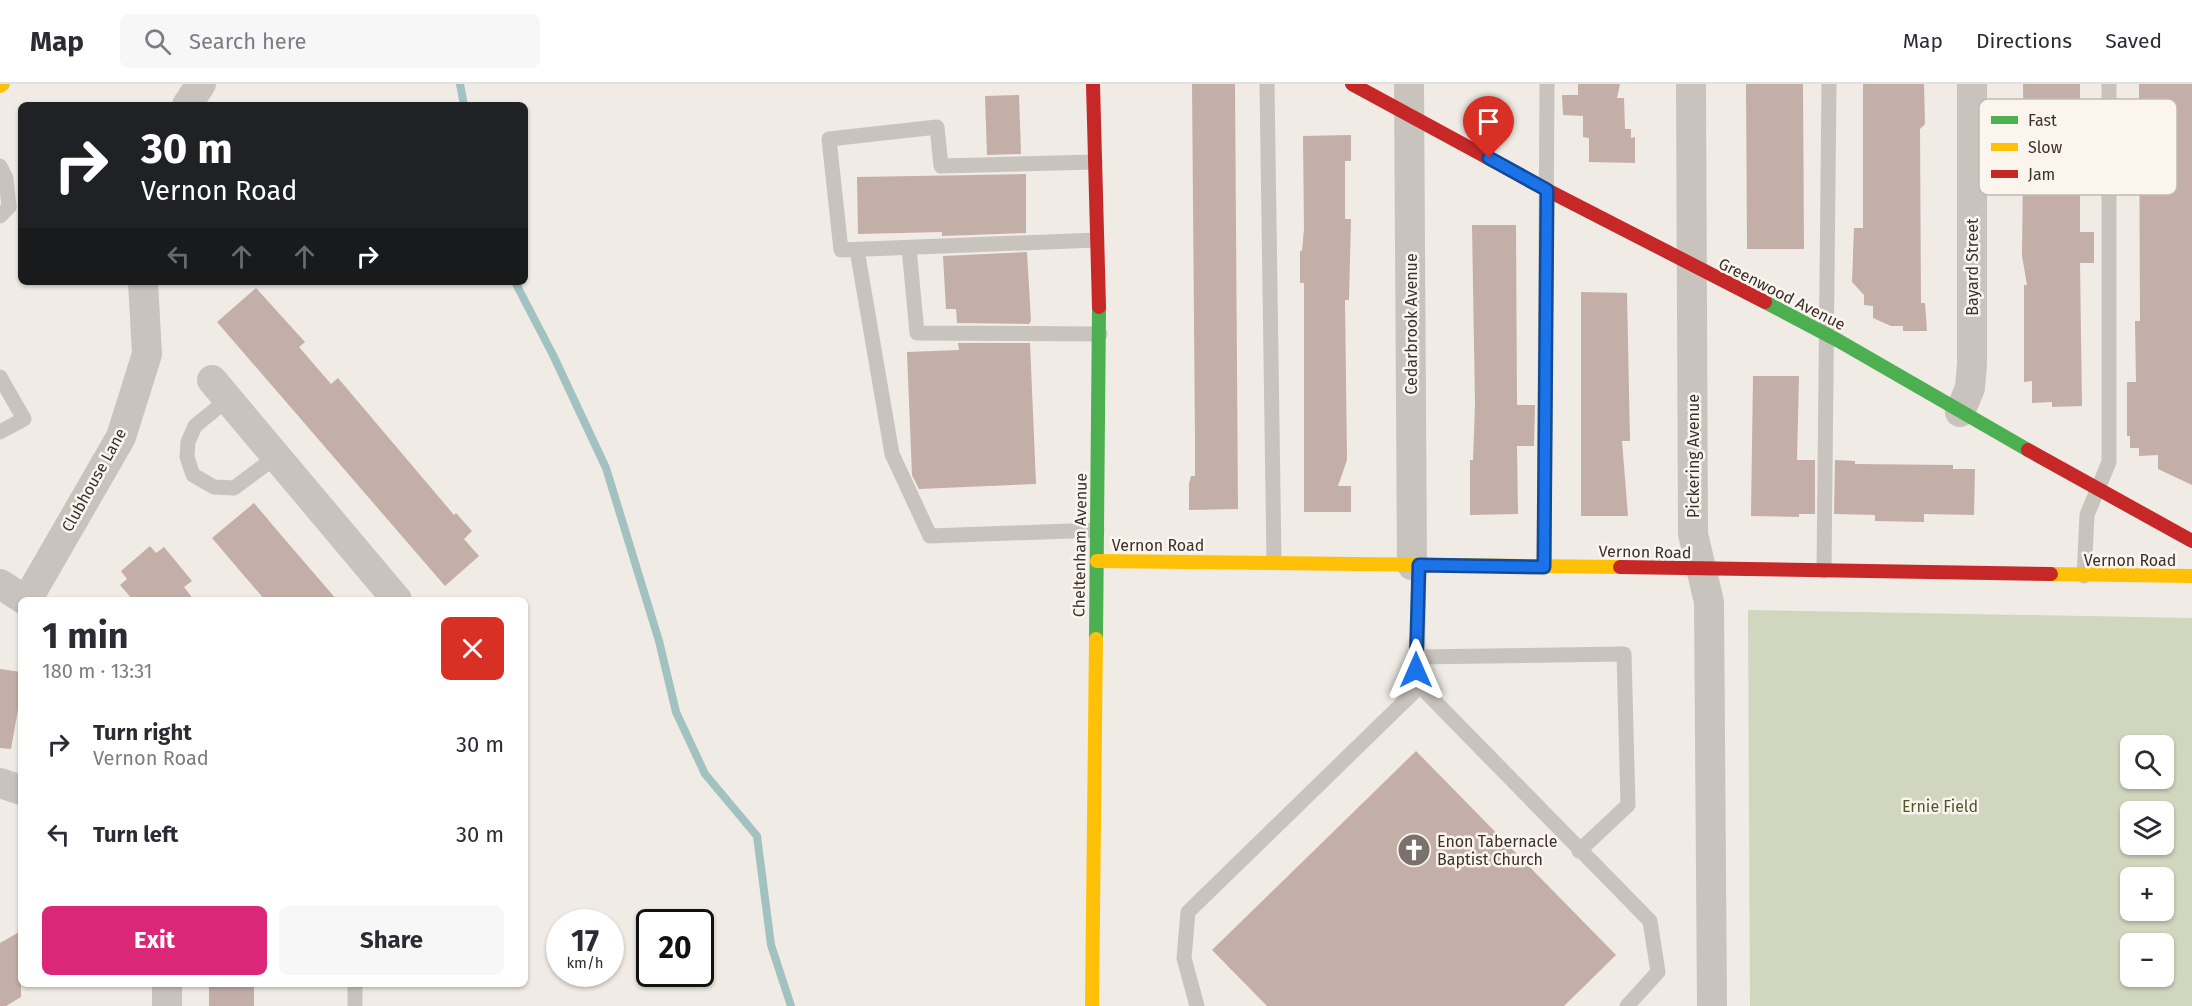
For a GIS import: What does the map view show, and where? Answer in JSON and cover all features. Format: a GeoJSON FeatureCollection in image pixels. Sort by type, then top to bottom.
{"type":"FeatureCollection","features":[{"type":"Feature","properties":{"kind":"street"},"geometry":{"type":"LineString","coordinates":[[189,102],[201,84]]}},
{"type":"Feature","properties":{"kind":"street","name":"Cheltenham Avenue"},"geometry":{"type":"LineString","coordinates":[[1092,1006],[1100,334],[1093,84]]}},
{"type":"Feature","properties":{"kind":"street","name":"Greenwood Avenue"},"geometry":{"type":"LineString","coordinates":[[1352,84],[1547,190],[1826,334],[1960,412],[2192,541]]}},
{"type":"Feature","properties":{"kind":"street","name":"Cedarbrook Avenue"},"geometry":{"type":"LineString","coordinates":[[1409,84],[1415,565]]}},
{"type":"Feature","properties":{"kind":"street","name":"Pickering Avenue"},"geometry":{"type":"LineString","coordinates":[[1691,84],[1693,534],[1709,602],[1712,1006]]}},
{"type":"Feature","properties":{"kind":"street","name":"Bayard Street"},"geometry":{"type":"LineString","coordinates":[[1960,412],[1970,388],[1972,364],[1972,84]]}},
{"type":"Feature","properties":{"kind":"street","name":"Clubhouse Lane"},"geometry":{"type":"LineString","coordinates":[[28,597],[121,437],[147,354],[143,285]]}},
{"type":"Feature","properties":{"kind":"street"},"geometry":{"type":"LineString","coordinates":[[220,389],[394,597]]}},
{"type":"Feature","properties":{"kind":"street","name":"Vernon Road"},"geometry":{"type":"LineString","coordinates":[[1096,561],[1274,561],[1701,570],[2192,576]]}},
{"type":"Feature","properties":{"kind":"street"},"geometry":{"type":"LineString","coordinates":[[0,584],[21,597]]}},
{"type":"Feature","properties":{"kind":"street"},"geometry":{"type":"LineString","coordinates":[[0,783],[18,789]]}},
{"type":"Feature","properties":{"kind":"street"},"geometry":{"type":"LineString","coordinates":[[167,987],[167,1006]]}},
{"type":"Feature","properties":{"kind":"lane"},"geometry":{"type":"LineString","coordinates":[[1267,84],[1274,561]]}},
{"type":"Feature","properties":{"kind":"lane"},"geometry":{"type":"LineString","coordinates":[[1544,567],[1547,84]]}},
{"type":"Feature","properties":{"kind":"lane"},"geometry":{"type":"LineString","coordinates":[[1824,571],[1829,84]]}},
{"type":"Feature","properties":{"kind":"lane"},"geometry":{"type":"LineString","coordinates":[[1095,162],[941,166],[937,127],[829,139],[841,250],[1097,240]]}},
{"type":"Feature","properties":{"kind":"lane"},"geometry":{"type":"LineString","coordinates":[[0,166],[6,178],[9,207],[0,216]]}},
{"type":"Feature","properties":{"kind":"lane"},"geometry":{"type":"LineString","coordinates":[[2084,576],[2087,515],[2109,462],[2109,195]]}},
{"type":"Feature","properties":{"kind":"lane"},"geometry":{"type":"LineString","coordinates":[[909,248],[917,333],[1100,334]]}},
{"type":"Feature","properties":{"kind":"lane"},"geometry":{"type":"LineString","coordinates":[[857,250],[892,454],[930,536],[1097,530]]}},
{"type":"Feature","properties":{"kind":"lane"},"geometry":{"type":"LineString","coordinates":[[0,377],[24,419],[0,432]]}},
{"type":"Feature","properties":{"kind":"lane"},"geometry":{"type":"LineString","coordinates":[[220,389],[195,426],[188,442],[187,457],[194,475],[214,487],[234,488],[277,456]]}},
{"type":"Feature","properties":{"kind":"lane"},"geometry":{"type":"LineString","coordinates":[[1197,1006],[1184,958],[1188,912],[1413,693],[1417,682],[1415,565]]}},
{"type":"Feature","properties":{"kind":"lane"},"geometry":{"type":"LineString","coordinates":[[1416,657],[1624,654],[1629,805],[1579,851]]}},
{"type":"Feature","properties":{"kind":"lane"},"geometry":{"type":"LineString","coordinates":[[1417,682],[1579,851],[1650,921],[1658,972],[1628,1006]]}},
{"type":"Feature","properties":{"kind":"lane"},"geometry":{"type":"LineString","coordinates":[[356,987],[356,1006]]}},
{"type":"Feature","properties":{"kind":"green space","name":"Ernie Field"},"geometry":{"type":"Polygon","coordinates":[[[1748,610],[2192,618],[2192,1006],[1750,1006],[1748,610]]]}},
{"type":"Feature","properties":{"kind":"building"},"geometry":{"type":"Polygon","coordinates":[[[1192,84],[1235,84],[1238,509],[1189,510],[1189,484],[1191,476],[1195,476],[1192,84]]]}},
{"type":"Feature","properties":{"kind":"building"},"geometry":{"type":"Polygon","coordinates":[[[1578,84],[1620,84],[1617,98],[1624,98],[1625,129],[1631,129],[1631,138],[1635,137],[1635,163],[1589,162],[1589,138],[1583,137],[1583,116],[1563,115],[1562,95],[1578,95],[1578,84]]]}},
{"type":"Feature","properties":{"kind":"building"},"geometry":{"type":"Polygon","coordinates":[[[1746,84],[1803,84],[1804,249],[1747,249],[1746,84]]]}},
{"type":"Feature","properties":{"kind":"building"},"geometry":{"type":"Polygon","coordinates":[[[1863,84],[1924,84],[1925,124],[1920,129],[1921,303],[1925,303],[1927,331],[1903,331],[1903,326],[1891,326],[1873,318],[1873,306],[1864,305],[1864,295],[1852,282],[1854,228],[1863,228],[1863,84]]]}},
{"type":"Feature","properties":{"kind":"building"},"geometry":{"type":"Polygon","coordinates":[[[2023,84],[2080,84],[2080,99],[2023,99],[2023,84]]]}},
{"type":"Feature","properties":{"kind":"building"},"geometry":{"type":"Polygon","coordinates":[[[2139,84],[2192,84],[2192,485],[2158,469],[2158,455],[2139,456],[2139,448],[2130,448],[2130,436],[2127,436],[2127,382],[2136,382],[2135,321],[2140,321],[2139,195],[2177,195],[2177,99],[2139,99],[2139,84]]]}},
{"type":"Feature","properties":{"kind":"building"},"geometry":{"type":"Polygon","coordinates":[[[1019,95],[1021,154],[987,155],[985,96],[1019,95]]]}},
{"type":"Feature","properties":{"kind":"building"},"geometry":{"type":"Polygon","coordinates":[[[1351,135],[1351,161],[1345,161],[1345,219],[1351,219],[1349,300],[1345,300],[1347,460],[1338,486],[1351,486],[1351,512],[1304,512],[1304,283],[1300,283],[1300,251],[1302,251],[1304,229],[1303,136],[1351,135]]]}},
{"type":"Feature","properties":{"kind":"building"},"geometry":{"type":"Polygon","coordinates":[[[1026,174],[1026,233],[942,236],[942,232],[858,234],[857,177],[1026,174]]]}},
{"type":"Feature","properties":{"kind":"building"},"geometry":{"type":"Polygon","coordinates":[[[2023,195],[2080,195],[2080,232],[2094,232],[2094,263],[2080,263],[2082,406],[2052,407],[2052,402],[2032,403],[2032,381],[2024,382],[2024,285],[2027,285],[2022,256],[2023,195]]]}},
{"type":"Feature","properties":{"kind":"building"},"geometry":{"type":"Polygon","coordinates":[[[1472,225],[1516,225],[1517,405],[1535,405],[1534,446],[1517,446],[1518,514],[1470,515],[1470,460],[1473,460],[1475,404],[1472,225]]]}},
{"type":"Feature","properties":{"kind":"building"},"geometry":{"type":"Polygon","coordinates":[[[1027,252],[1031,321],[1029,324],[957,323],[956,309],[946,309],[943,256],[1027,252]]]}},
{"type":"Feature","properties":{"kind":"building"},"geometry":{"type":"Polygon","coordinates":[[[256,288],[305,342],[299,347],[331,384],[338,378],[454,515],[456,513],[472,531],[464,539],[479,556],[445,586],[217,322],[256,288]]]}},
{"type":"Feature","properties":{"kind":"building"},"geometry":{"type":"Polygon","coordinates":[[[1581,292],[1627,293],[1630,441],[1622,441],[1628,516],[1581,516],[1581,292]]]}},
{"type":"Feature","properties":{"kind":"building"},"geometry":{"type":"Polygon","coordinates":[[[958,343],[1030,343],[1036,484],[919,489],[912,475],[907,352],[959,350],[958,343]]]}},
{"type":"Feature","properties":{"kind":"building"},"geometry":{"type":"Polygon","coordinates":[[[1753,376],[1799,376],[1797,460],[1815,460],[1815,514],[1799,514],[1799,517],[1751,516],[1753,376]]]}},
{"type":"Feature","properties":{"kind":"building"},"geometry":{"type":"Polygon","coordinates":[[[1835,460],[1855,461],[1855,464],[1953,465],[1953,469],[1975,469],[1974,515],[1924,514],[1924,522],[1875,521],[1875,515],[1834,514],[1835,460]]]}},
{"type":"Feature","properties":{"kind":"building"},"geometry":{"type":"Polygon","coordinates":[[[254,503],[334,597],[262,597],[212,538],[254,503]]]}},
{"type":"Feature","properties":{"kind":"building"},"geometry":{"type":"Polygon","coordinates":[[[150,546],[156,553],[164,547],[192,581],[184,587],[192,597],[130,597],[120,585],[127,579],[121,571],[150,546]]]}},
{"type":"Feature","properties":{"kind":"building"},"geometry":{"type":"Polygon","coordinates":[[[0,669],[18,672],[18,709],[11,749],[0,748],[0,669]]]}},
{"type":"Feature","properties":{"kind":"building","name":"Enon Tabernacle Baptist Church"},"geometry":{"type":"Polygon","coordinates":[[[1416,751],[1616,955],[1564,1006],[1267,1006],[1212,950],[1416,751]]]}},
{"type":"Feature","properties":{"kind":"building"},"geometry":{"type":"Polygon","coordinates":[[[18,933],[18,987],[21,987],[21,997],[6,1006],[0,1006],[0,943],[18,933]]]}},
{"type":"Feature","properties":{"kind":"building"},"geometry":{"type":"Polygon","coordinates":[[[209,987],[254,987],[254,1006],[209,1006],[209,987]]]}},
{"type":"Feature","properties":{"kind":"waterway"},"geometry":{"type":"LineString","coordinates":[[460,84],[463,102]]}},
{"type":"Feature","properties":{"kind":"waterway"},"geometry":{"type":"LineString","coordinates":[[517,285],[553,355],[606,468],[659,641],[676,712],[705,774],[757,836],[771,945],[791,1006]]}},
{"type":"Feature","properties":{"kind":"traffic: fast"},"geometry":{"type":"LineString","coordinates":[[1765,302],[1839,341],[2028,450]]}},
{"type":"Feature","properties":{"kind":"traffic: fast"},"geometry":{"type":"LineString","coordinates":[[1096,639],[1099,307]]}},
{"type":"Feature","properties":{"kind":"traffic: slow"},"geometry":{"type":"LineString","coordinates":[[1097,561],[1620,567]]}},
{"type":"Feature","properties":{"kind":"traffic: slow"},"geometry":{"type":"LineString","coordinates":[[2051,574],[2192,576]]}},
{"type":"Feature","properties":{"kind":"traffic: slow"},"geometry":{"type":"LineString","coordinates":[[1092,1006],[1096,639]]}},
{"type":"Feature","properties":{"kind":"traffic: jam"},"geometry":{"type":"LineString","coordinates":[[1093,84],[1099,307]]}},
{"type":"Feature","properties":{"kind":"traffic: jam"},"geometry":{"type":"LineString","coordinates":[[1352,84],[1547,190],[1765,302]]}},
{"type":"Feature","properties":{"kind":"traffic: jam"},"geometry":{"type":"LineString","coordinates":[[2028,450],[2192,541]]}},
{"type":"Feature","properties":{"kind":"traffic: jam"},"geometry":{"type":"LineString","coordinates":[[1620,567],[2051,574]]}},
{"type":"Feature","properties":{"kind":"place","name":"Enon Tabernacle Baptist Church"},"geometry":{"type":"Point","coordinates":[1414,850]}},
{"type":"Feature","properties":{"kind":"route"},"geometry":{"type":"LineString","coordinates":[[1416,670],[1419,565],[1544,567],[1547,190],[1489,158]]}}]}
